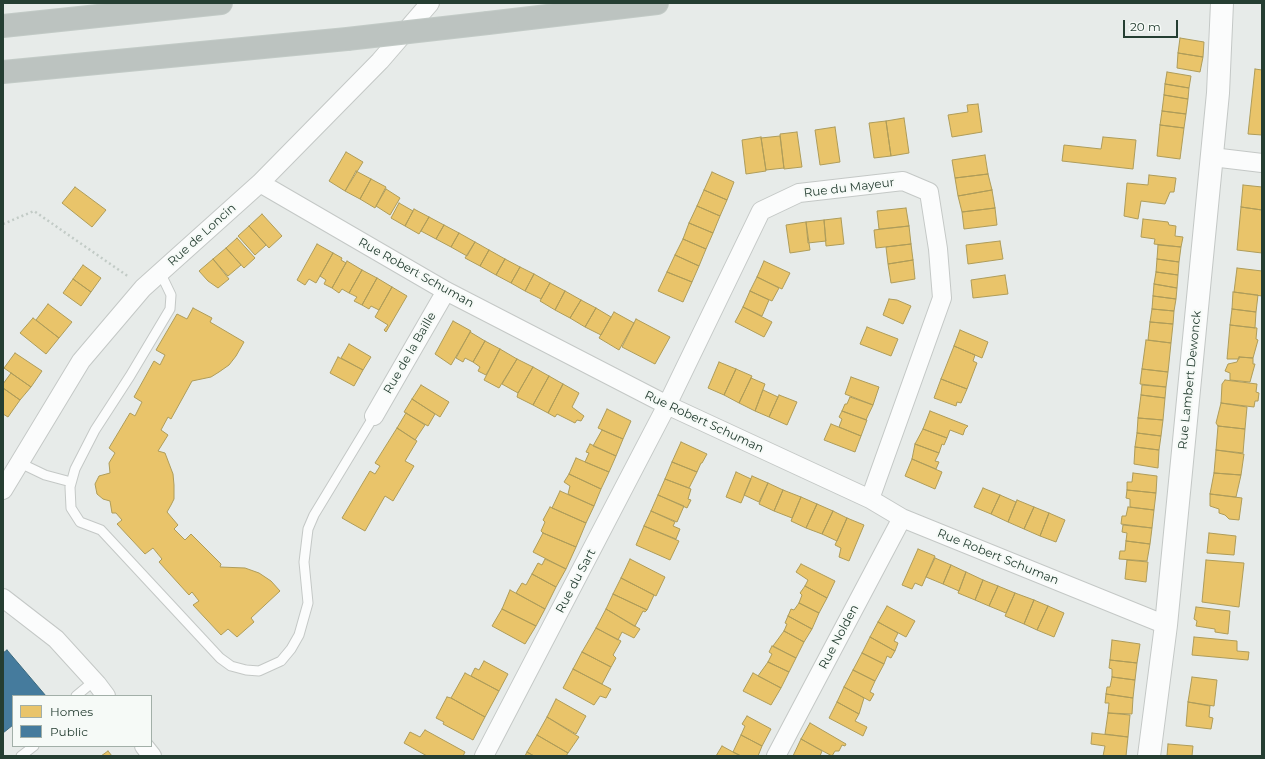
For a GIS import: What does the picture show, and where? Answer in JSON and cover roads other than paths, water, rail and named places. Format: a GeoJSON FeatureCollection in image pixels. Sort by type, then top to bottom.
{"type":"FeatureCollection","features":[{"type":"Feature","properties":{"kind":"highway"},"geometry":{"type":"LineString","coordinates":[[3,26],[220,3]]}},
{"type":"Feature","properties":{"kind":"highway"},"geometry":{"type":"LineString","coordinates":[[3,72],[347,39],[657,3]]}},
{"type":"Feature","properties":{"kind":"street","name":"Rue de Loncin"},"geometry":{"type":"LineString","coordinates":[[3,490],[81,361],[143,288],[260,183],[380,61],[430,3]]}},
{"type":"Feature","properties":{"kind":"street","name":"Rue Lambert Dewonck"},"geometry":{"type":"LineString","coordinates":[[1149,756],[1166,625],[1212,157],[1218,93],[1222,3]]}},
{"type":"Feature","properties":{"kind":"street"},"geometry":{"type":"LineString","coordinates":[[1212,157],[1262,163]]}},
{"type":"Feature","properties":{"kind":"street","name":"Rue du Mayeur"},"geometry":{"type":"LineString","coordinates":[[667,405],[761,211],[799,193],[903,181],[929,192],[938,249],[942,298],[870,499]]}},
{"type":"Feature","properties":{"kind":"street","name":"Rue Robert Schuman"},"geometry":{"type":"LineString","coordinates":[[260,183],[446,291],[667,405],[870,499],[902,518],[1166,625]]}},
{"type":"Feature","properties":{"kind":"street","name":"Rue de la Baille"},"geometry":{"type":"LineString","coordinates":[[374,416],[446,291]]}},
{"type":"Feature","properties":{"kind":"street","name":"Rue du Sart"},"geometry":{"type":"LineString","coordinates":[[484,756],[667,405]]}},
{"type":"Feature","properties":{"kind":"street","name":"Rue Nolden"},"geometry":{"type":"LineString","coordinates":[[776,756],[902,518]]}},
{"type":"Feature","properties":{"kind":"street"},"geometry":{"type":"LineString","coordinates":[[3,598],[56,639],[105,695]]}},
{"type":"Feature","properties":{"kind":"street"},"geometry":{"type":"LineString","coordinates":[[145,747],[152,756]]}},
{"type":"Feature","properties":{"kind":"lane"},"geometry":{"type":"LineString","coordinates":[[160,272],[172,295],[170,310],[95,430],[75,469],[70,487],[71,508],[80,522],[101,530],[220,658],[231,666],[246,670],[259,671],[280,661],[291,649],[299,635],[308,603],[304,562],[308,529],[314,515],[374,416]]}},
{"type":"Feature","properties":{"kind":"lane"},"geometry":{"type":"LineString","coordinates":[[20,463],[45,475],[71,482]]}},
{"type":"Feature","properties":{"kind":"lane"},"geometry":{"type":"LineString","coordinates":[[77,695],[94,681]]}},
{"type":"Feature","properties":{"kind":"lane"},"geometry":{"type":"LineString","coordinates":[[21,756],[33,747]]}}]}
